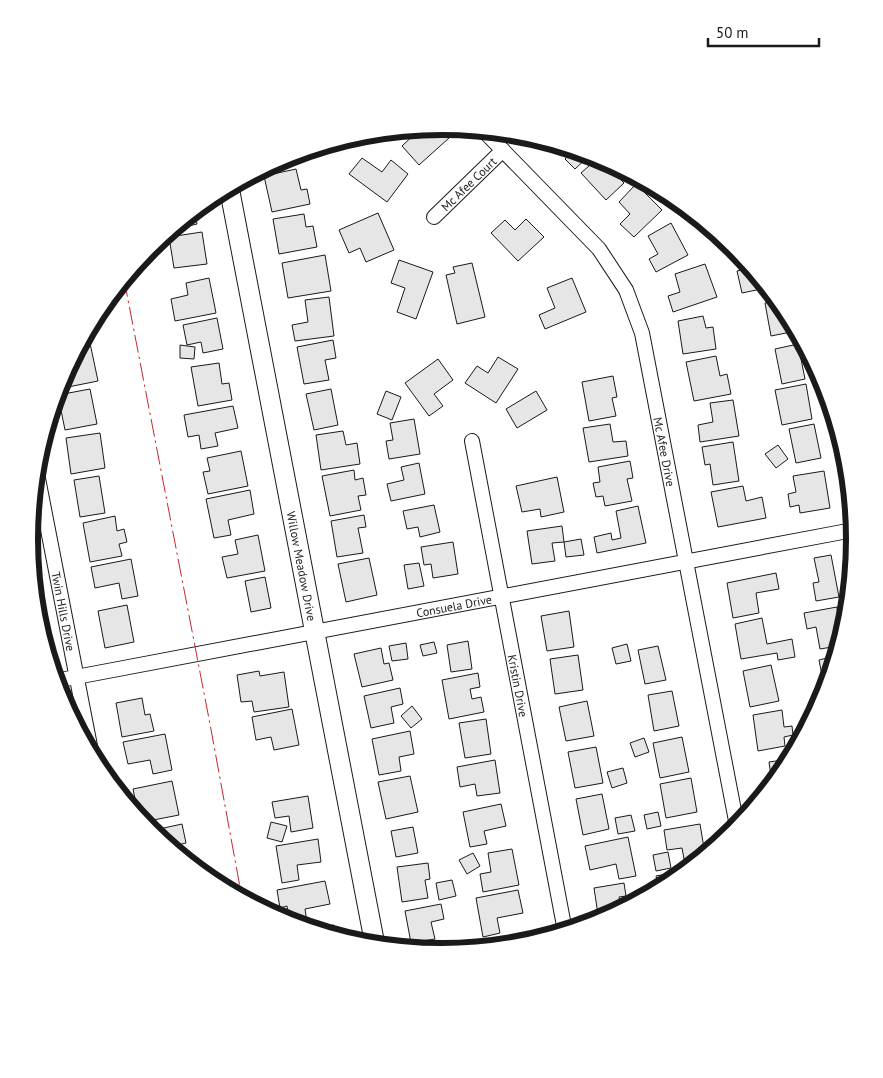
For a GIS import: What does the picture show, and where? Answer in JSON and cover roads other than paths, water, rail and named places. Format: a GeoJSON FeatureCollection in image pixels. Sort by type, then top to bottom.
{"type":"FeatureCollection","features":[{"type":"Feature","properties":{"kind":"street","name":"Mc Afee Drive"},"geometry":{"type":"LineString","coordinates":[[491,138],[599,249],[626,290],[642,333],[735,816]]}},
{"type":"Feature","properties":{"kind":"street","name":"Mc Afee Court"},"geometry":{"type":"LineString","coordinates":[[434,217],[503,150]]}},
{"type":"Feature","properties":{"kind":"street","name":"Willow Meadow Drive"},"geometry":{"type":"LineString","coordinates":[[230,195],[373,937]]}},
{"type":"Feature","properties":{"kind":"street","name":"Kristin Drive"},"geometry":{"type":"LineString","coordinates":[[472,441],[564,924]]}},
{"type":"Feature","properties":{"kind":"street","name":"Twin Hills Drive"},"geometry":{"type":"LineString","coordinates":[[40,491],[87,733]]}},
{"type":"Feature","properties":{"kind":"street","name":"Consuela Drive"},"geometry":{"type":"LineString","coordinates":[[62,679],[846,531]]}}]}
